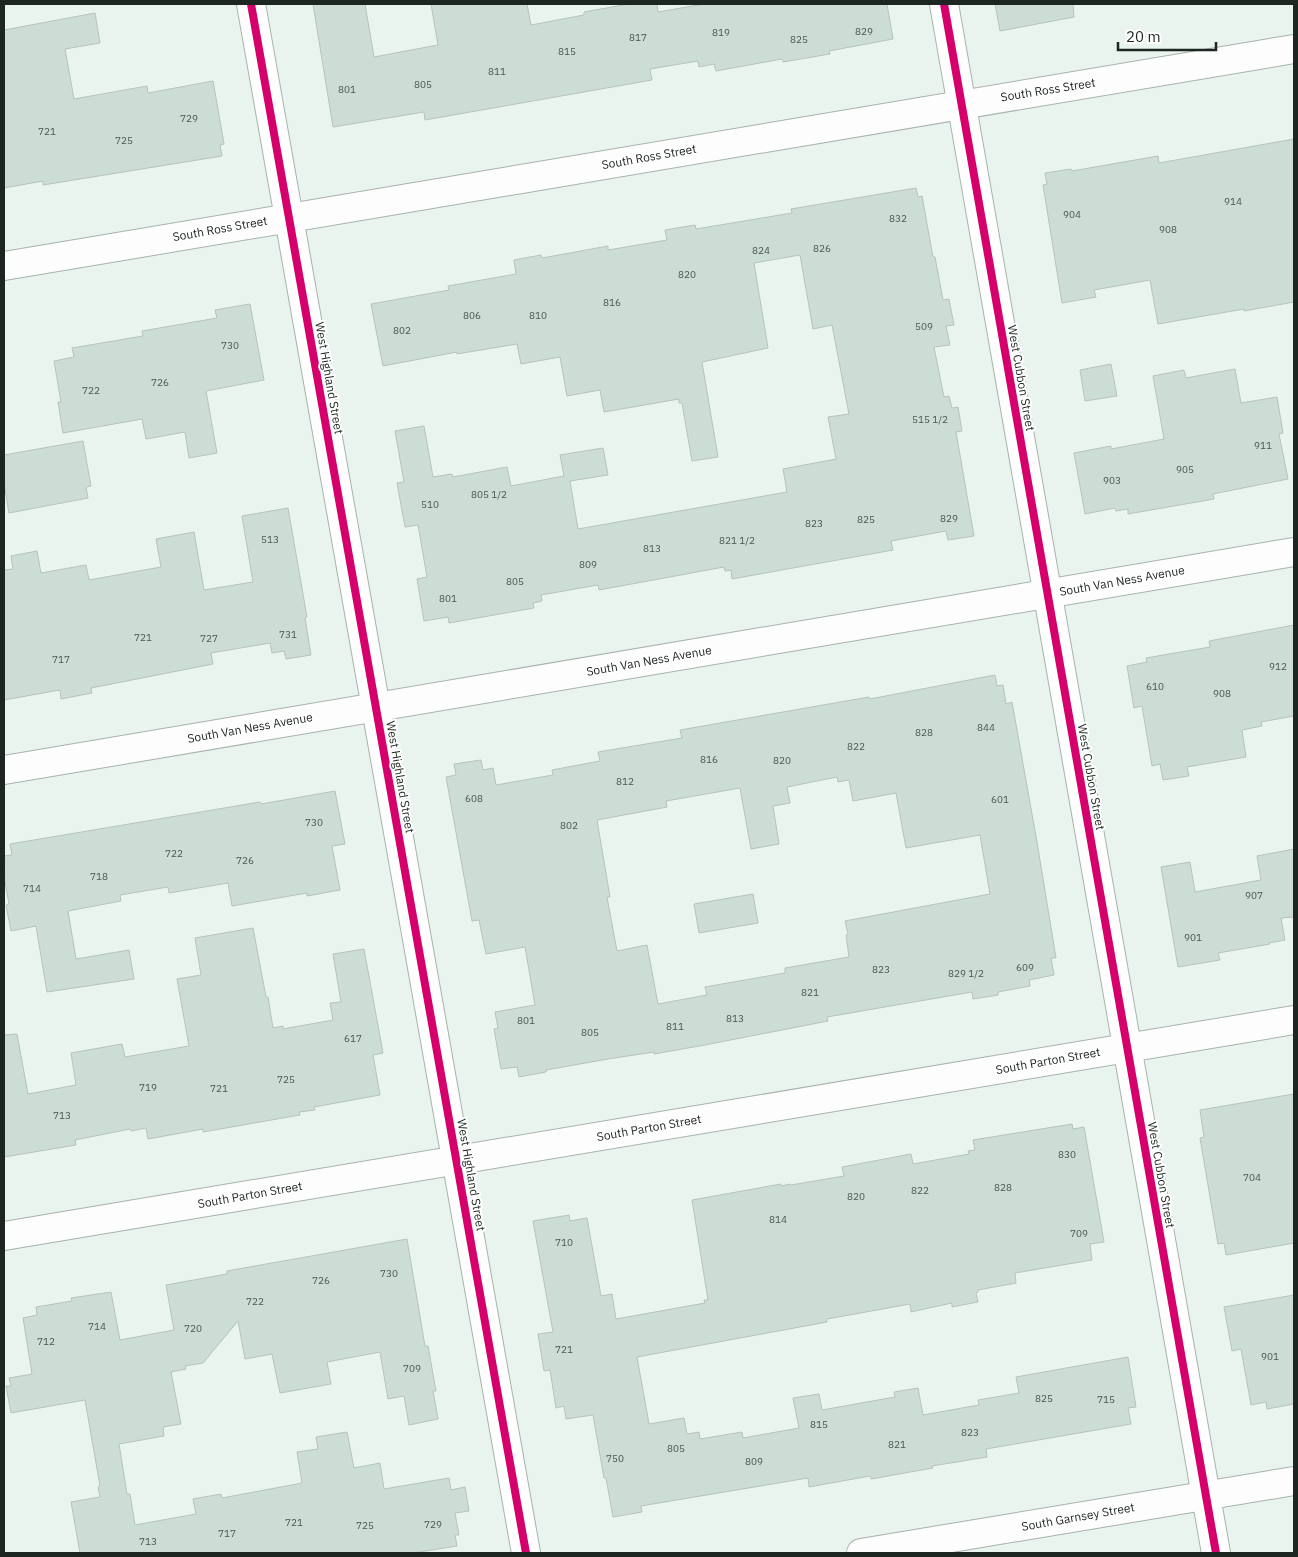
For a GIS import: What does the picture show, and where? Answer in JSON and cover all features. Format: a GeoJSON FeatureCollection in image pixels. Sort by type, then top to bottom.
{"type":"FeatureCollection","features":[{"type":"Feature","properties":{"kind":"street","name":"West Highland Street"},"geometry":{"type":"LineString","coordinates":[[251,4],[526,1553]]}},
{"type":"Feature","properties":{"kind":"street","name":"West Cubbon Street"},"geometry":{"type":"LineString","coordinates":[[944,4],[1216,1553]]}},
{"type":"Feature","properties":{"kind":"street","name":"South Ross Street"},"geometry":{"type":"LineString","coordinates":[[4,266],[1294,49]]}},
{"type":"Feature","properties":{"kind":"street","name":"South Van Ness Avenue"},"geometry":{"type":"LineString","coordinates":[[4,770],[1294,552]]}},
{"type":"Feature","properties":{"kind":"street","name":"South Parton Street"},"geometry":{"type":"LineString","coordinates":[[4,1236],[1294,1020]]}},
{"type":"Feature","properties":{"kind":"street","name":"South Garnsey Street"},"geometry":{"type":"LineString","coordinates":[[861,1553],[1294,1481]]}},
{"type":"Feature","properties":{"kind":"building"},"geometry":{"type":"Polygon","coordinates":[[[313,4],[365,4],[374,57],[438,45],[431,4],[527,4],[531,25],[584,15],[584,12],[629,4],[657,4],[658,12],[704,4],[887,4],[893,39],[829,51],[830,54],[783,62],[782,59],[716,71],[714,64],[699,67],[698,61],[650,69],[652,80],[425,120],[424,112],[333,127],[313,4]]]}},
{"type":"Feature","properties":{"kind":"building"},"geometry":{"type":"Polygon","coordinates":[[[995,4],[1073,4],[1074,17],[1000,31],[995,4]]]}},
{"type":"Feature","properties":{"kind":"building"},"geometry":{"type":"Polygon","coordinates":[[[95,13],[100,43],[65,49],[74,99],[147,86],[148,93],[213,81],[224,144],[220,145],[222,156],[43,185],[43,181],[4,188],[4,30],[95,13]]]}},
{"type":"Feature","properties":{"kind":"building"},"geometry":{"type":"Polygon","coordinates":[[[1294,139],[1294,302],[1158,324],[1150,280],[1094,290],[1096,297],[1062,303],[1043,185],[1047,184],[1045,173],[1071,169],[1072,171],[1158,156],[1159,163],[1294,139]]]}},
{"type":"Feature","properties":{"kind":"building"},"geometry":{"type":"Polygon","coordinates":[[[916,188],[918,197],[922,196],[943,300],[949,299],[954,325],[946,326],[950,345],[934,347],[944,397],[949,396],[952,408],[958,407],[962,431],[956,432],[974,536],[948,540],[946,531],[891,541],[893,550],[732,579],[731,570],[725,571],[724,567],[599,590],[598,585],[541,595],[542,601],[533,603],[534,608],[449,623],[448,617],[424,621],[417,579],[427,577],[418,525],[405,527],[397,483],[404,482],[395,431],[424,426],[433,477],[452,474],[453,477],[507,467],[511,486],[564,476],[560,455],[603,448],[608,475],[570,481],[578,529],[787,492],[783,469],[836,459],[828,417],[849,414],[832,325],[813,329],[800,255],[754,263],[768,348],[702,362],[718,457],[692,461],[682,403],[679,403],[679,399],[604,412],[600,390],[567,396],[560,357],[521,364],[517,344],[457,354],[457,352],[383,366],[371,304],[449,290],[448,286],[516,274],[514,260],[541,255],[542,258],[608,246],[608,250],[667,240],[665,230],[695,225],[696,229],[792,213],[791,209],[916,188]]]}},
{"type":"Feature","properties":{"kind":"building"},"geometry":{"type":"Polygon","coordinates":[[[250,304],[264,380],[206,391],[217,453],[189,458],[185,432],[146,439],[142,419],[63,433],[58,402],[61,402],[54,361],[74,357],[72,348],[143,336],[142,331],[217,318],[215,310],[250,304]]]}},
{"type":"Feature","properties":{"kind":"building"},"geometry":{"type":"Polygon","coordinates":[[[1111,364],[1117,396],[1085,401],[1080,370],[1111,364]]]}},
{"type":"Feature","properties":{"kind":"building"},"geometry":{"type":"Polygon","coordinates":[[[1235,369],[1241,403],[1277,397],[1283,433],[1279,434],[1288,479],[1213,494],[1214,499],[1128,514],[1128,509],[1116,511],[1115,508],[1085,514],[1074,453],[1111,446],[1111,449],[1164,439],[1153,376],[1184,370],[1186,378],[1235,369]]]}},
{"type":"Feature","properties":{"kind":"building"},"geometry":{"type":"Polygon","coordinates":[[[83,441],[91,486],[86,487],[88,498],[9,513],[4,483],[4,455],[83,441]]]}},
{"type":"Feature","properties":{"kind":"building"},"geometry":{"type":"Polygon","coordinates":[[[288,508],[307,617],[305,618],[311,655],[286,659],[284,651],[272,653],[270,643],[211,653],[213,664],[91,688],[92,693],[61,699],[60,690],[4,700],[4,570],[13,569],[11,556],[37,551],[41,573],[86,565],[89,580],[161,567],[156,539],[194,532],[204,590],[253,582],[242,516],[288,508]]]}},
{"type":"Feature","properties":{"kind":"building"},"geometry":{"type":"Polygon","coordinates":[[[1294,625],[1294,716],[1261,722],[1262,726],[1242,730],[1246,757],[1187,767],[1189,776],[1163,780],[1160,764],[1152,766],[1142,706],[1134,708],[1127,666],[1147,662],[1146,658],[1210,647],[1209,641],[1294,625]]]}},
{"type":"Feature","properties":{"kind":"building"},"geometry":{"type":"Polygon","coordinates":[[[995,675],[997,686],[1003,685],[1006,704],[1012,702],[1037,842],[1056,958],[1051,958],[1054,975],[1029,980],[1030,986],[998,992],[998,995],[973,999],[972,992],[827,1017],[828,1021],[705,1045],[654,1054],[654,1052],[608,1059],[546,1070],[546,1072],[519,1077],[517,1067],[501,1069],[494,1029],[498,1028],[495,1012],[535,1005],[525,947],[486,954],[479,920],[472,921],[446,777],[456,775],[454,764],[481,760],[483,770],[493,768],[496,785],[553,775],[552,770],[600,761],[598,752],[682,738],[680,730],[869,697],[870,699],[995,675]],[[837,777],[787,787],[790,803],[773,806],[779,844],[751,849],[740,788],[666,801],[667,807],[597,820],[610,897],[607,897],[617,951],[647,945],[658,1004],[707,995],[705,987],[785,973],[785,968],[849,957],[846,935],[848,934],[845,921],[990,894],[980,835],[906,848],[896,793],[853,801],[849,780],[838,782],[837,777]]]}},
{"type":"Feature","properties":{"kind":"building"},"geometry":{"type":"Polygon","coordinates":[[[335,791],[345,844],[332,846],[340,890],[307,896],[307,893],[232,906],[228,883],[169,893],[168,887],[120,895],[121,901],[68,911],[76,959],[129,950],[134,979],[47,992],[36,926],[11,931],[6,905],[9,904],[4,876],[4,856],[12,855],[10,844],[335,791]]]}},
{"type":"Feature","properties":{"kind":"building"},"geometry":{"type":"Polygon","coordinates":[[[1294,849],[1294,917],[1281,918],[1285,940],[1218,953],[1220,960],[1178,967],[1161,867],[1190,862],[1195,892],[1261,880],[1257,856],[1294,849]]]}},
{"type":"Feature","properties":{"kind":"building"},"geometry":{"type":"Polygon","coordinates":[[[753,894],[758,923],[699,933],[694,904],[753,894]]]}},
{"type":"Feature","properties":{"kind":"building"},"geometry":{"type":"Polygon","coordinates":[[[253,928],[273,1028],[283,1026],[283,1029],[333,1020],[330,1003],[341,1002],[333,954],[364,949],[383,1053],[373,1055],[380,1095],[314,1107],[315,1110],[299,1112],[300,1115],[203,1132],[203,1129],[148,1139],[146,1128],[131,1131],[130,1129],[75,1140],[76,1145],[4,1157],[4,1035],[17,1034],[28,1094],[76,1085],[71,1053],[122,1044],[125,1057],[189,1046],[177,979],[201,975],[195,938],[253,928]]]}},
{"type":"Feature","properties":{"kind":"building"},"geometry":{"type":"Polygon","coordinates":[[[1294,1094],[1294,1243],[1226,1255],[1224,1243],[1218,1244],[1200,1138],[1204,1137],[1200,1110],[1294,1094]]]}},
{"type":"Feature","properties":{"kind":"building"},"geometry":{"type":"Polygon","coordinates":[[[1072,1124],[1073,1129],[1084,1127],[1104,1242],[1090,1244],[1092,1260],[1015,1273],[1016,1283],[978,1290],[976,1293],[978,1302],[952,1307],[952,1303],[911,1312],[910,1304],[827,1319],[827,1322],[637,1357],[649,1424],[684,1418],[687,1434],[699,1432],[700,1439],[742,1432],[743,1438],[799,1428],[793,1398],[819,1394],[822,1410],[895,1397],[894,1392],[918,1388],[923,1415],[979,1405],[978,1400],[1019,1393],[1016,1377],[1128,1357],[1136,1407],[1128,1408],[1131,1424],[986,1449],[987,1457],[932,1466],[933,1468],[871,1479],[870,1476],[809,1487],[808,1478],[641,1506],[642,1512],[613,1517],[593,1415],[566,1419],[564,1406],[556,1408],[550,1370],[544,1371],[538,1334],[553,1332],[533,1221],[569,1215],[570,1221],[587,1218],[601,1296],[612,1294],[616,1319],[705,1303],[704,1300],[708,1300],[692,1200],[781,1184],[781,1186],[791,1185],[844,1176],[842,1167],[911,1154],[913,1164],[969,1154],[968,1151],[975,1150],[973,1140],[1072,1124]]]}},
{"type":"Feature","properties":{"kind":"building"},"geometry":{"type":"Polygon","coordinates":[[[407,1239],[425,1346],[428,1346],[436,1391],[433,1391],[438,1419],[409,1425],[404,1396],[388,1399],[380,1352],[327,1362],[331,1384],[280,1393],[272,1354],[245,1359],[238,1321],[203,1363],[185,1366],[186,1369],[171,1372],[181,1424],[163,1427],[164,1436],[119,1444],[127,1494],[130,1494],[135,1525],[196,1514],[193,1499],[221,1494],[222,1498],[302,1483],[297,1452],[318,1449],[316,1437],[347,1432],[354,1468],[380,1463],[384,1489],[449,1478],[451,1490],[465,1487],[469,1511],[455,1513],[459,1535],[455,1535],[457,1546],[413,1553],[80,1553],[71,1502],[100,1497],[98,1487],[100,1486],[85,1400],[11,1413],[6,1386],[11,1386],[9,1378],[32,1374],[23,1318],[37,1315],[36,1307],[72,1301],[71,1298],[111,1292],[120,1340],[174,1330],[166,1285],[227,1274],[227,1271],[407,1239]]]}},
{"type":"Feature","properties":{"kind":"building"},"geometry":{"type":"Polygon","coordinates":[[[1294,1295],[1294,1404],[1267,1409],[1266,1402],[1251,1405],[1241,1349],[1232,1351],[1224,1307],[1294,1295]]]}},
{"type":"Feature","properties":{"kind":"cycle path"},"geometry":{"type":"LineString","coordinates":[[251,4],[526,1553]]}},
{"type":"Feature","properties":{"kind":"cycle path"},"geometry":{"type":"LineString","coordinates":[[944,4],[1216,1553]]}}]}
